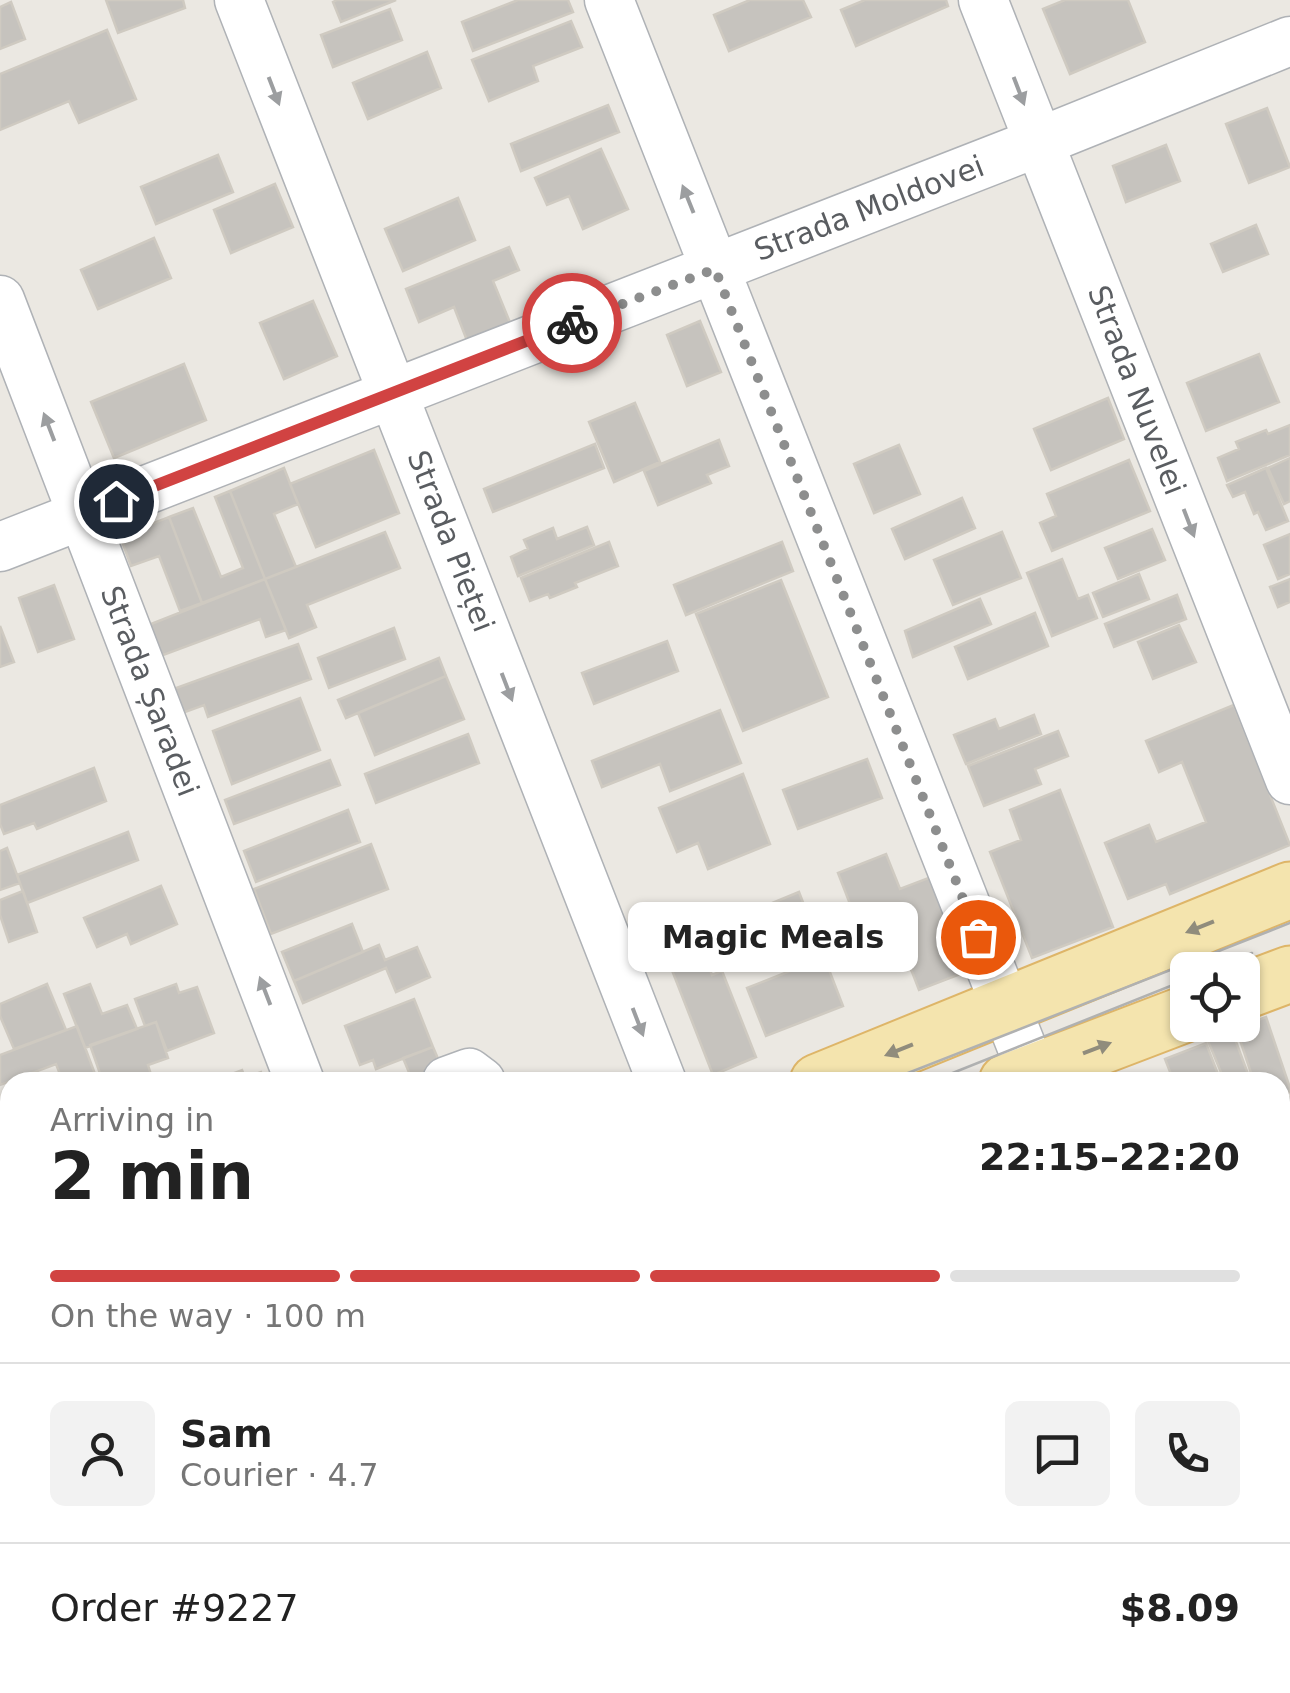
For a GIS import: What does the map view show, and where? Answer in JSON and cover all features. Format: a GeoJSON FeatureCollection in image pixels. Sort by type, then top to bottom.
{"type":"FeatureCollection","features":[{"type":"Feature","properties":{"kind":"main road"},"geometry":{"type":"LineString","coordinates":[[843,1072],[1290,890]]}},
{"type":"Feature","properties":{"kind":"main road"},"geometry":{"type":"LineString","coordinates":[[1260,985],[1290,974]]}},
{"type":"Feature","properties":{"kind":"main road"},"geometry":{"type":"LineString","coordinates":[[1035,1072],[1170,1020]]}},
{"type":"Feature","properties":{"kind":"street","name":"Strada Pieței"},"geometry":{"type":"LineString","coordinates":[[239,0],[658,1072]]}},
{"type":"Feature","properties":{"kind":"street"},"geometry":{"type":"LineString","coordinates":[[609,0],[1006,1006],[1018,1072]]}},
{"type":"Feature","properties":{"kind":"street","name":"Strada Nuvelei"},"geometry":{"type":"LineString","coordinates":[[983,0],[1290,780]]}},
{"type":"Feature","properties":{"kind":"street","name":"Strada Moldovei"},"geometry":{"type":"LineString","coordinates":[[0,546],[1290,41]]}},
{"type":"Feature","properties":{"kind":"street","name":"Strada Șaradei"},"geometry":{"type":"LineString","coordinates":[[0,300],[296,1072]]}},
{"type":"Feature","properties":{"kind":"building"},"geometry":{"type":"Polygon","coordinates":[[[106,0],[183,0],[185,8],[118,33],[106,0]]]}},
{"type":"Feature","properties":{"kind":"building"},"geometry":{"type":"Polygon","coordinates":[[[396,0],[341,22],[333,2],[396,0]]]}},
{"type":"Feature","properties":{"kind":"building"},"geometry":{"type":"Polygon","coordinates":[[[518,0],[568,0],[573,12],[473,51],[462,22],[518,0]]]}},
{"type":"Feature","properties":{"kind":"building"},"geometry":{"type":"Polygon","coordinates":[[[750,0],[803,0],[811,17],[729,51],[714,15],[750,0]]]}},
{"type":"Feature","properties":{"kind":"building"},"geometry":{"type":"Polygon","coordinates":[[[865,0],[946,0],[948,6],[856,46],[841,10],[865,0]]]}},
{"type":"Feature","properties":{"kind":"building"},"geometry":{"type":"Polygon","coordinates":[[[1065,0],[1128,0],[1145,42],[1070,74],[1043,9],[1065,0]]]}},
{"type":"Feature","properties":{"kind":"building"},"geometry":{"type":"Polygon","coordinates":[[[11,2],[25,39],[0,49],[0,7],[11,2]]]}},
{"type":"Feature","properties":{"kind":"building"},"geometry":{"type":"Polygon","coordinates":[[[390,9],[402,40],[333,67],[321,35],[390,9]]]}},
{"type":"Feature","properties":{"kind":"building"},"geometry":{"type":"Polygon","coordinates":[[[571,21],[582,47],[533,66],[538,81],[489,101],[472,60],[571,21]]]}},
{"type":"Feature","properties":{"kind":"building"},"geometry":{"type":"Polygon","coordinates":[[[107,30],[136,99],[79,123],[69,101],[0,130],[0,74],[107,30]]]}},
{"type":"Feature","properties":{"kind":"building"},"geometry":{"type":"Polygon","coordinates":[[[427,52],[441,88],[368,119],[353,83],[427,52]]]}},
{"type":"Feature","properties":{"kind":"building"},"geometry":{"type":"Polygon","coordinates":[[[608,105],[619,132],[521,171],[511,144],[608,105]]]}},
{"type":"Feature","properties":{"kind":"building"},"geometry":{"type":"Polygon","coordinates":[[[1267,108],[1290,167],[1249,183],[1226,124],[1267,108]]]}},
{"type":"Feature","properties":{"kind":"building"},"geometry":{"type":"Polygon","coordinates":[[[1166,145],[1180,181],[1126,202],[1113,166],[1166,145]]]}},
{"type":"Feature","properties":{"kind":"building"},"geometry":{"type":"Polygon","coordinates":[[[601,149],[628,209],[583,229],[569,196],[547,205],[535,178],[601,149]]]}},
{"type":"Feature","properties":{"kind":"building"},"geometry":{"type":"Polygon","coordinates":[[[218,155],[233,192],[156,224],[141,187],[218,155]]]}},
{"type":"Feature","properties":{"kind":"building"},"geometry":{"type":"Polygon","coordinates":[[[275,184],[293,227],[231,253],[214,210],[275,184]]]}},
{"type":"Feature","properties":{"kind":"building"},"geometry":{"type":"Polygon","coordinates":[[[458,198],[475,240],[403,271],[385,229],[458,198]]]}},
{"type":"Feature","properties":{"kind":"building"},"geometry":{"type":"Polygon","coordinates":[[[1256,225],[1268,254],[1223,272],[1211,244],[1256,225]]]}},
{"type":"Feature","properties":{"kind":"building"},"geometry":{"type":"Polygon","coordinates":[[[154,238],[171,278],[98,309],[81,270],[154,238]]]}},
{"type":"Feature","properties":{"kind":"building"},"geometry":{"type":"Polygon","coordinates":[[[509,247],[519,270],[493,281],[511,325],[468,343],[454,307],[419,322],[406,289],[509,247]]]}},
{"type":"Feature","properties":{"kind":"building"},"geometry":{"type":"Polygon","coordinates":[[[313,301],[337,356],[284,379],[260,323],[313,301]]]}},
{"type":"Feature","properties":{"kind":"building"},"geometry":{"type":"Polygon","coordinates":[[[700,321],[721,372],[687,386],[667,335],[700,321]]]}},
{"type":"Feature","properties":{"kind":"building"},"geometry":{"type":"Polygon","coordinates":[[[1259,354],[1279,402],[1206,431],[1187,383],[1259,354]]]}},
{"type":"Feature","properties":{"kind":"building"},"geometry":{"type":"Polygon","coordinates":[[[184,364],[206,420],[114,458],[91,402],[184,364]]]}},
{"type":"Feature","properties":{"kind":"building"},"geometry":{"type":"Polygon","coordinates":[[[1108,398],[1124,439],[1051,470],[1034,429],[1108,398]]]}},
{"type":"Feature","properties":{"kind":"building"},"geometry":{"type":"Polygon","coordinates":[[[635,403],[660,462],[614,482],[589,422],[635,403]]]}},
{"type":"Feature","properties":{"kind":"building"},"geometry":{"type":"Polygon","coordinates":[[[1290,425],[1290,455],[1227,481],[1218,458],[1239,449],[1236,442],[1290,425]]]}},
{"type":"Feature","properties":{"kind":"building"},"geometry":{"type":"Polygon","coordinates":[[[719,440],[729,466],[707,475],[711,483],[658,505],[644,471],[719,440]]]}},
{"type":"Feature","properties":{"kind":"building"},"geometry":{"type":"Polygon","coordinates":[[[595,444],[604,468],[493,512],[484,489],[595,444]]]}},
{"type":"Feature","properties":{"kind":"building"},"geometry":{"type":"Polygon","coordinates":[[[899,445],[920,494],[874,513],[854,464],[899,445]]]}},
{"type":"Feature","properties":{"kind":"building"},"geometry":{"type":"Polygon","coordinates":[[[374,450],[399,513],[316,547],[290,484],[374,450]]]}},
{"type":"Feature","properties":{"kind":"building"},"geometry":{"type":"Polygon","coordinates":[[[1290,458],[1290,501],[1284,504],[1268,468],[1290,458]]]}},
{"type":"Feature","properties":{"kind":"building"},"geometry":{"type":"Polygon","coordinates":[[[1129,460],[1150,511],[1052,551],[1040,523],[1056,516],[1047,494],[1129,460]]]}},
{"type":"Feature","properties":{"kind":"building"},"geometry":{"type":"Polygon","coordinates":[[[284,468],[298,504],[274,514],[296,567],[265,579],[230,491],[284,468]]]}},
{"type":"Feature","properties":{"kind":"building"},"geometry":{"type":"Polygon","coordinates":[[[1266,468],[1288,521],[1266,530],[1245,492],[1233,497],[1227,485],[1266,468]]]}},
{"type":"Feature","properties":{"kind":"building"},"geometry":{"type":"Polygon","coordinates":[[[230,491],[265,579],[202,603],[169,517],[193,508],[221,577],[243,568],[215,497],[230,491]]]}},
{"type":"Feature","properties":{"kind":"building"},"geometry":{"type":"Polygon","coordinates":[[[962,498],[975,528],[905,559],[892,529],[962,498]]]}},
{"type":"Feature","properties":{"kind":"building"},"geometry":{"type":"Polygon","coordinates":[[[169,517],[202,603],[180,611],[159,556],[131,566],[120,536],[169,517]]]}},
{"type":"Feature","properties":{"kind":"building"},"geometry":{"type":"Polygon","coordinates":[[[587,527],[594,545],[518,576],[511,557],[528,549],[524,540],[553,528],[557,539],[587,527]]]}},
{"type":"Feature","properties":{"kind":"building"},"geometry":{"type":"Polygon","coordinates":[[[1152,529],[1165,560],[1118,579],[1105,548],[1152,529]]]}},
{"type":"Feature","properties":{"kind":"building"},"geometry":{"type":"Polygon","coordinates":[[[385,532],[400,568],[307,605],[316,627],[289,638],[265,579],[385,532]]]}},
{"type":"Feature","properties":{"kind":"building"},"geometry":{"type":"Polygon","coordinates":[[[1002,532],[1021,578],[953,605],[934,560],[1002,532]]]}},
{"type":"Feature","properties":{"kind":"building"},"geometry":{"type":"Polygon","coordinates":[[[1290,534],[1290,574],[1278,579],[1264,545],[1290,534]]]}},
{"type":"Feature","properties":{"kind":"building"},"geometry":{"type":"Polygon","coordinates":[[[609,542],[618,566],[550,598],[548,594],[530,601],[521,578],[609,542]]]}},
{"type":"Feature","properties":{"kind":"building"},"geometry":{"type":"Polygon","coordinates":[[[782,542],[793,571],[686,615],[674,585],[782,542]]]}},
{"type":"Feature","properties":{"kind":"building"},"geometry":{"type":"Polygon","coordinates":[[[1062,559],[1078,599],[1088,595],[1097,618],[1052,636],[1027,573],[1062,559]]]}},
{"type":"Feature","properties":{"kind":"building"},"geometry":{"type":"Polygon","coordinates":[[[1139,574],[1149,599],[1103,617],[1093,593],[1139,574]]]}},
{"type":"Feature","properties":{"kind":"building"},"geometry":{"type":"Polygon","coordinates":[[[265,579],[286,630],[266,637],[260,619],[158,657],[146,626],[265,579]]]}},
{"type":"Feature","properties":{"kind":"building"},"geometry":{"type":"Polygon","coordinates":[[[1290,579],[1290,602],[1278,607],[1270,587],[1290,579]]]}},
{"type":"Feature","properties":{"kind":"building"},"geometry":{"type":"Polygon","coordinates":[[[781,580],[828,697],[743,731],[696,614],[781,580]]]}},
{"type":"Feature","properties":{"kind":"building"},"geometry":{"type":"Polygon","coordinates":[[[54,585],[74,639],[38,652],[19,598],[54,585]]]}},
{"type":"Feature","properties":{"kind":"building"},"geometry":{"type":"Polygon","coordinates":[[[1177,595],[1186,619],[1114,647],[1105,624],[1177,595]]]}},
{"type":"Feature","properties":{"kind":"building"},"geometry":{"type":"Polygon","coordinates":[[[980,599],[991,624],[913,657],[905,631],[980,599]]]}},
{"type":"Feature","properties":{"kind":"building"},"geometry":{"type":"Polygon","coordinates":[[[1035,613],[1048,646],[968,679],[955,647],[1035,613]]]}},
{"type":"Feature","properties":{"kind":"building"},"geometry":{"type":"Polygon","coordinates":[[[1179,625],[1196,662],[1153,679],[1138,642],[1179,625]]]}},
{"type":"Feature","properties":{"kind":"building"},"geometry":{"type":"Polygon","coordinates":[[[0,626],[14,662],[0,667],[0,626]]]}},
{"type":"Feature","properties":{"kind":"building"},"geometry":{"type":"Polygon","coordinates":[[[394,628],[405,659],[329,688],[318,658],[394,628]]]}},
{"type":"Feature","properties":{"kind":"building"},"geometry":{"type":"Polygon","coordinates":[[[667,641],[678,671],[594,704],[582,673],[667,641]]]}},
{"type":"Feature","properties":{"kind":"building"},"geometry":{"type":"Polygon","coordinates":[[[298,644],[311,679],[208,717],[204,705],[177,715],[168,691],[298,644]]]}},
{"type":"Feature","properties":{"kind":"building"},"geometry":{"type":"Polygon","coordinates":[[[439,658],[446,676],[346,718],[338,700],[439,658]]]}},
{"type":"Feature","properties":{"kind":"building"},"geometry":{"type":"Polygon","coordinates":[[[446,676],[464,719],[375,755],[358,713],[446,676]]]}},
{"type":"Feature","properties":{"kind":"building"},"geometry":{"type":"Polygon","coordinates":[[[300,698],[320,750],[232,784],[213,731],[300,698]]]}},
{"type":"Feature","properties":{"kind":"building"},"geometry":{"type":"Polygon","coordinates":[[[1234,705],[1290,845],[1170,894],[1166,884],[1128,899],[1105,843],[1149,825],[1156,842],[1206,822],[1182,762],[1159,772],[1146,741],[1234,705]]]}},
{"type":"Feature","properties":{"kind":"building"},"geometry":{"type":"Polygon","coordinates":[[[720,710],[741,763],[670,791],[660,764],[602,787],[592,761],[720,710]]]}},
{"type":"Feature","properties":{"kind":"building"},"geometry":{"type":"Polygon","coordinates":[[[1034,715],[1041,734],[966,764],[954,735],[995,719],[999,729],[1034,715]]]}},
{"type":"Feature","properties":{"kind":"building"},"geometry":{"type":"Polygon","coordinates":[[[1058,731],[1068,756],[1035,769],[1041,784],[984,806],[968,766],[1058,731]]]}},
{"type":"Feature","properties":{"kind":"building"},"geometry":{"type":"Polygon","coordinates":[[[468,734],[479,763],[376,803],[365,774],[468,734]]]}},
{"type":"Feature","properties":{"kind":"building"},"geometry":{"type":"Polygon","coordinates":[[[867,759],[882,798],[798,829],[783,790],[867,759]]]}},
{"type":"Feature","properties":{"kind":"building"},"geometry":{"type":"Polygon","coordinates":[[[330,760],[340,785],[234,824],[225,800],[330,760]]]}},
{"type":"Feature","properties":{"kind":"building"},"geometry":{"type":"Polygon","coordinates":[[[94,768],[106,801],[37,829],[34,823],[4,834],[0,805],[94,768]]]}},
{"type":"Feature","properties":{"kind":"building"},"geometry":{"type":"Polygon","coordinates":[[[743,774],[770,844],[708,869],[698,843],[677,852],[659,808],[743,774]]]}},
{"type":"Feature","properties":{"kind":"building"},"geometry":{"type":"Polygon","coordinates":[[[1060,790],[1113,927],[1032,958],[990,852],[1021,840],[1010,810],[1060,790]]]}},
{"type":"Feature","properties":{"kind":"building"},"geometry":{"type":"Polygon","coordinates":[[[348,810],[360,842],[256,882],[244,851],[348,810]]]}},
{"type":"Feature","properties":{"kind":"building"},"geometry":{"type":"Polygon","coordinates":[[[128,832],[138,860],[27,903],[17,875],[128,832]]]}},
{"type":"Feature","properties":{"kind":"building"},"geometry":{"type":"Polygon","coordinates":[[[371,844],[388,889],[271,934],[254,889],[371,844]]]}},
{"type":"Feature","properties":{"kind":"building"},"geometry":{"type":"Polygon","coordinates":[[[7,848],[20,883],[0,890],[0,851],[7,848]]]}},
{"type":"Feature","properties":{"kind":"building"},"geometry":{"type":"Polygon","coordinates":[[[886,854],[900,889],[931,877],[968,971],[919,990],[893,923],[862,935],[838,873],[886,854]]]}},
{"type":"Feature","properties":{"kind":"building"},"geometry":{"type":"Polygon","coordinates":[[[161,886],[177,924],[131,944],[127,934],[97,947],[84,918],[161,886]]]}},
{"type":"Feature","properties":{"kind":"building"},"geometry":{"type":"Polygon","coordinates":[[[23,891],[37,932],[9,942],[0,915],[0,900],[23,891]]]}},
{"type":"Feature","properties":{"kind":"building"},"geometry":{"type":"Polygon","coordinates":[[[799,892],[843,1006],[766,1036],[747,988],[790,971],[765,906],[799,892]]]}},
{"type":"Feature","properties":{"kind":"building"},"geometry":{"type":"Polygon","coordinates":[[[352,924],[363,952],[294,981],[282,952],[352,924]]]}},
{"type":"Feature","properties":{"kind":"building"},"geometry":{"type":"Polygon","coordinates":[[[699,942],[712,975],[722,971],[756,1057],[712,1072],[666,955],[699,942]]]}},
{"type":"Feature","properties":{"kind":"building"},"geometry":{"type":"Polygon","coordinates":[[[379,945],[385,960],[417,947],[430,977],[396,992],[386,968],[303,1003],[294,981],[379,945]]]}},
{"type":"Feature","properties":{"kind":"building"},"geometry":{"type":"Polygon","coordinates":[[[47,984],[66,1030],[14,1049],[0,1016],[0,1004],[47,984]]]}},
{"type":"Feature","properties":{"kind":"building"},"geometry":{"type":"Polygon","coordinates":[[[90,984],[102,1014],[127,1005],[137,1029],[85,1048],[64,994],[90,984]]]}},
{"type":"Feature","properties":{"kind":"building"},"geometry":{"type":"Polygon","coordinates":[[[176,984],[179,993],[197,987],[214,1033],[167,1051],[156,1022],[145,1026],[135,999],[176,984]]]}},
{"type":"Feature","properties":{"kind":"building"},"geometry":{"type":"Polygon","coordinates":[[[414,999],[433,1047],[376,1069],[373,1060],[360,1065],[345,1026],[414,999]]]}},
{"type":"Feature","properties":{"kind":"building"},"geometry":{"type":"Polygon","coordinates":[[[1266,1017],[1285,1072],[1251,1072],[1241,1042],[1260,1042],[1260,1019],[1266,1017]]]}},
{"type":"Feature","properties":{"kind":"building"},"geometry":{"type":"Polygon","coordinates":[[[156,1022],[168,1058],[148,1065],[150,1072],[99,1072],[90,1045],[156,1022]]]}},
{"type":"Feature","properties":{"kind":"building"},"geometry":{"type":"Polygon","coordinates":[[[77,1026],[94,1072],[59,1072],[56,1064],[35,1072],[0,1072],[0,1055],[77,1026]]]}},
{"type":"Feature","properties":{"kind":"building"},"geometry":{"type":"Polygon","coordinates":[[[1208,1042],[1236,1042],[1247,1072],[1221,1072],[1208,1042]]]}},
{"type":"Feature","properties":{"kind":"building"},"geometry":{"type":"Polygon","coordinates":[[[1206,1043],[1217,1072],[1170,1072],[1165,1059],[1206,1043]]]}},
{"type":"Feature","properties":{"kind":"building"},"geometry":{"type":"Polygon","coordinates":[[[433,1047],[444,1072],[409,1072],[403,1058],[433,1047]]]}},
{"type":"Feature","properties":{"kind":"tram line"},"geometry":{"type":"LineString","coordinates":[[910,1072],[1290,923]]}},
{"type":"Feature","properties":{"kind":"tram line"},"geometry":{"type":"LineString","coordinates":[[955,1072],[1170,986]]}},
{"type":"Feature","properties":{"kind":"way so far"},"geometry":{"type":"LineString","coordinates":[[572,323],[715,269],[978,937]]}},
{"type":"Feature","properties":{"kind":"place","name":"Magic Meals"},"geometry":{"type":"Point","coordinates":[978,937]}},
{"type":"Feature","properties":{"kind":"route"},"geometry":{"type":"LineString","coordinates":[[116,501],[572,323]]}}]}
